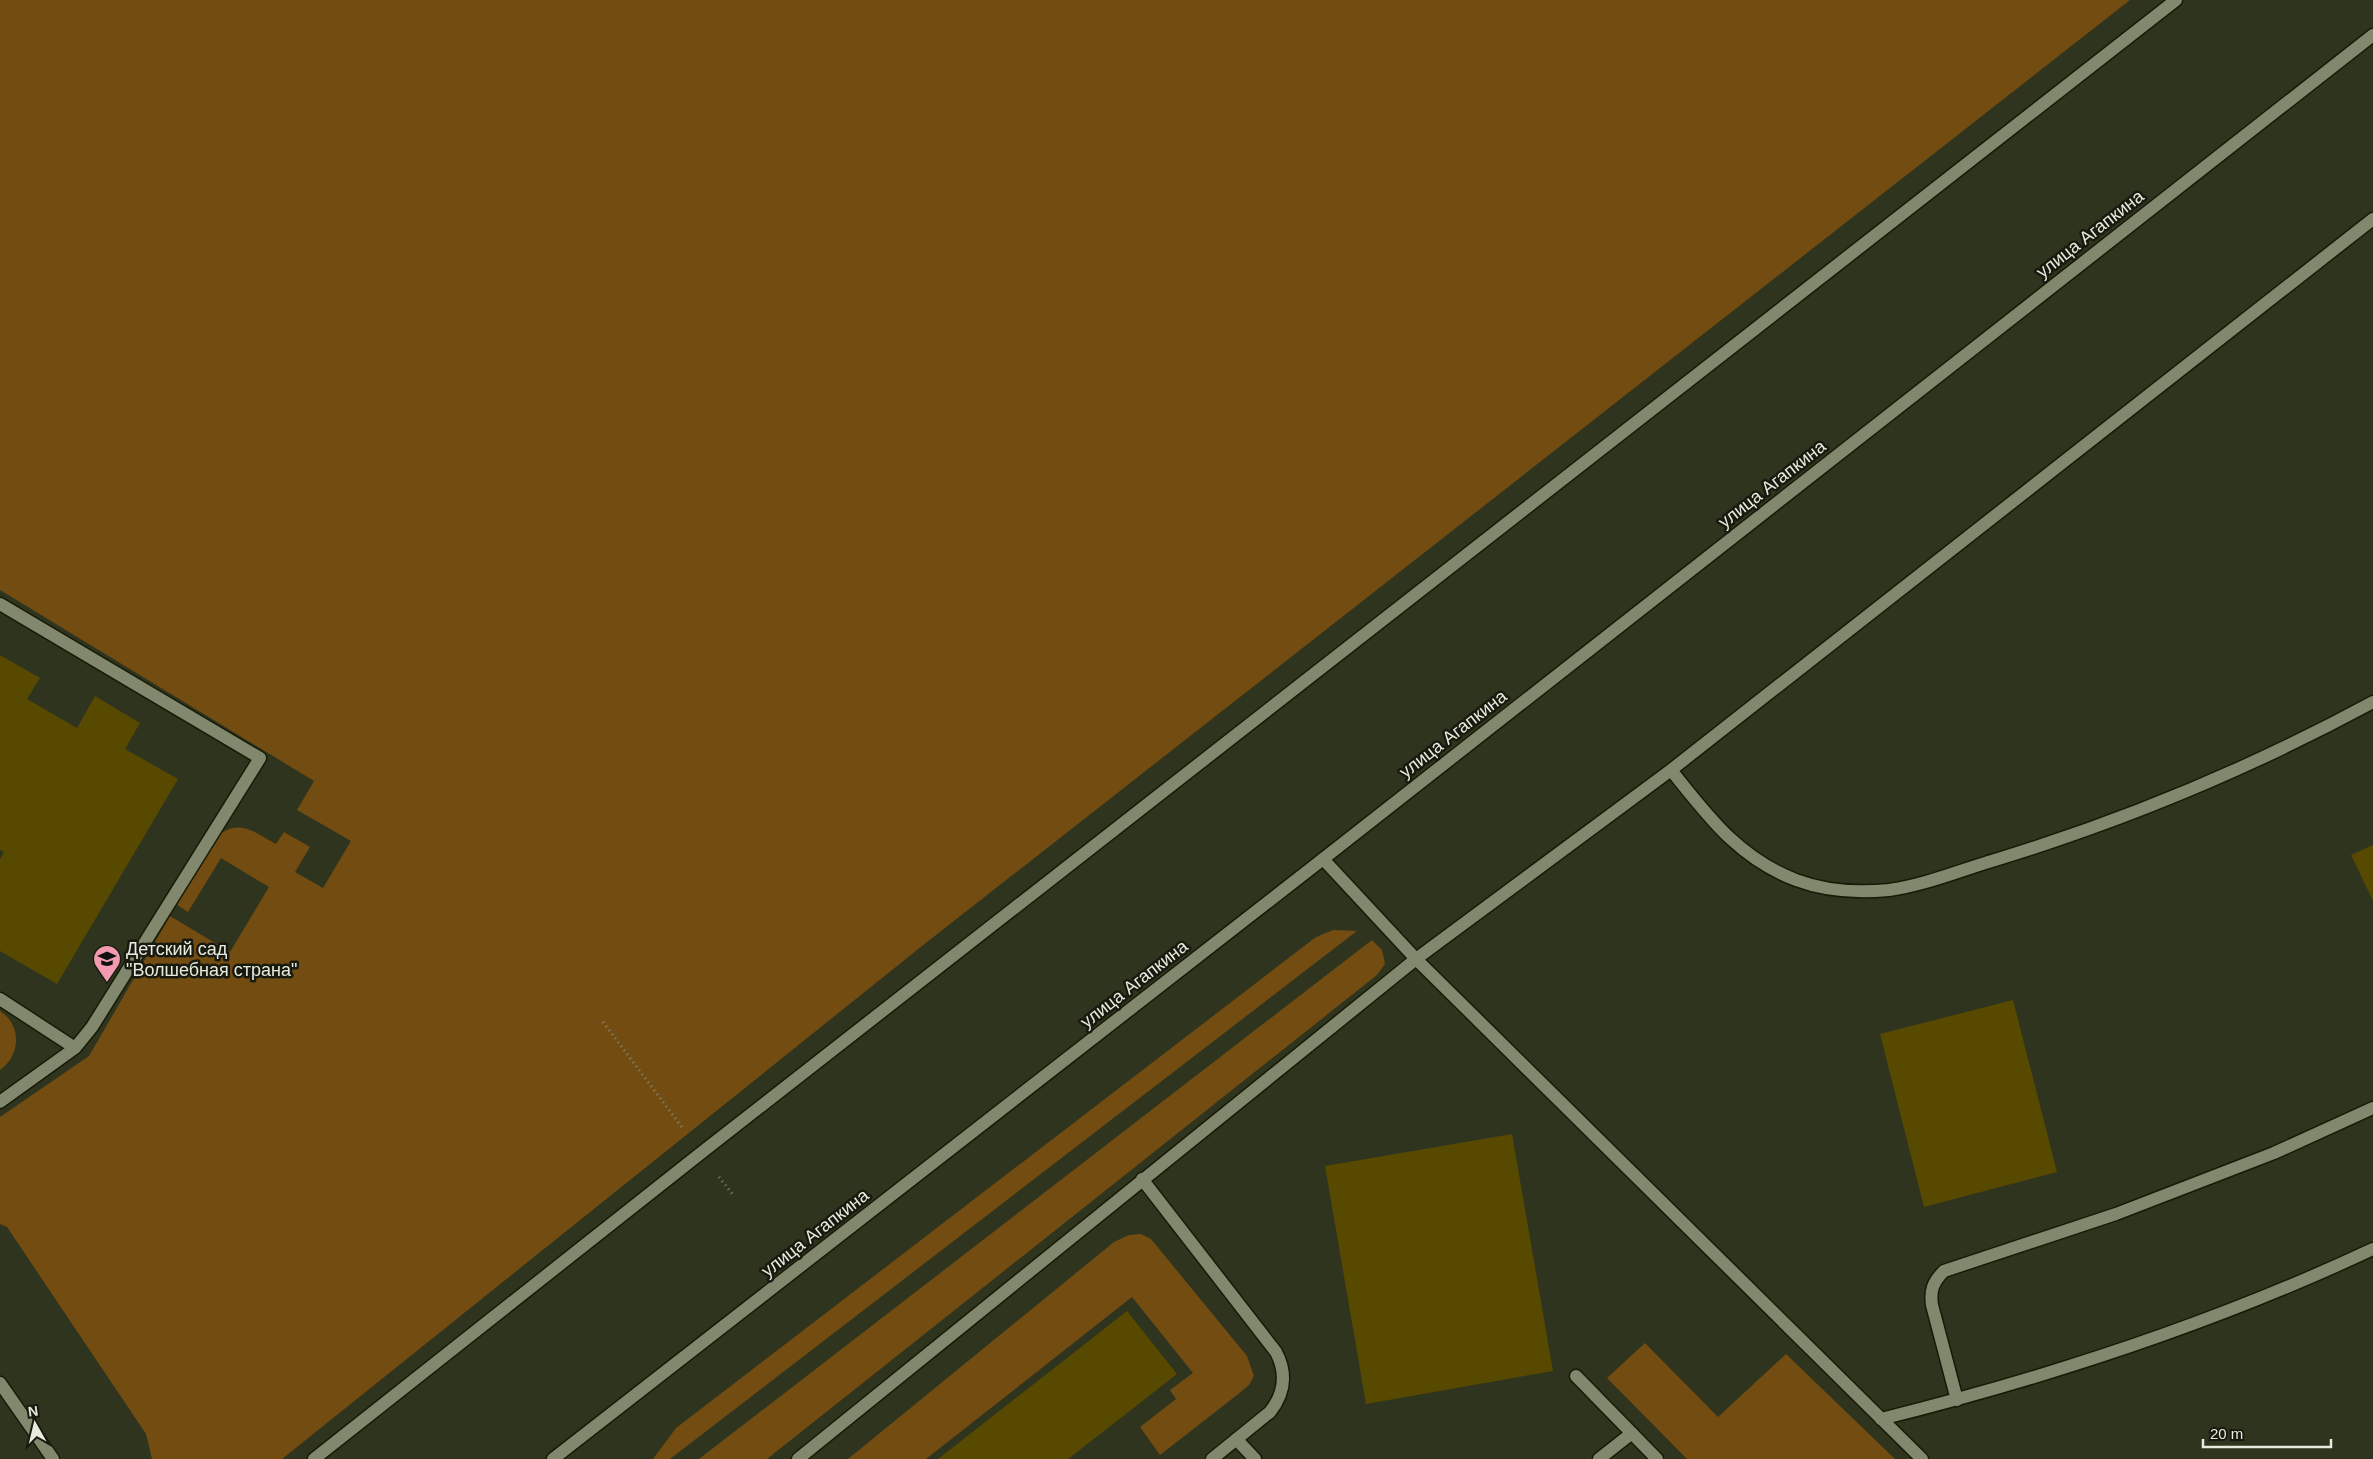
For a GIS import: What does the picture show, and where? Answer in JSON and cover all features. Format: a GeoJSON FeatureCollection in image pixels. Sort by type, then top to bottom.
{"type":"FeatureCollection","features":[{"type":"Feature","properties":{"kind":"main road"},"geometry":{"type":"LineString","coordinates":[[314,1459],[701,1153],[2176,0]]}},
{"type":"Feature","properties":{"kind":"main road","name":"улица Агапкина"},"geometry":{"type":"LineString","coordinates":[[553,1459],[1323,859],[2373,34]]}},
{"type":"Feature","properties":{"kind":"main road"},"geometry":{"type":"LineString","coordinates":[[798,1459],[1416,959],[1671,770],[2373,218]]}},
{"type":"Feature","properties":{"kind":"main road"},"geometry":{"type":"LineString","coordinates":[[0,604],[260,758],[92,1026],[75,1048],[0,1102]]}},
{"type":"Feature","properties":{"kind":"main road"},"geometry":{"type":"LineString","coordinates":[[1671,770],[1718,828],[1737,847],[1759,863],[1796,880],[1822,888],[1849,892],[1889,890],[1916,884],[2054,842],[2189,791],[2320,731],[2373,702]]}},
{"type":"Feature","properties":{"kind":"main road"},"geometry":{"type":"LineString","coordinates":[[1323,859],[1416,959],[1922,1459]]}},
{"type":"Feature","properties":{"kind":"main road"},"geometry":{"type":"LineString","coordinates":[[0,999],[75,1048]]}},
{"type":"Feature","properties":{"kind":"main road"},"geometry":{"type":"LineString","coordinates":[[1957,1400],[1932,1305],[1931,1292],[1935,1280],[1944,1271],[2116,1214],[2274,1153],[2373,1108]]}},
{"type":"Feature","properties":{"kind":"main road"},"geometry":{"type":"LineString","coordinates":[[1142,1179],[1276,1352],[1281,1362],[1284,1383],[1277,1403],[1270,1412],[1212,1459]]}},
{"type":"Feature","properties":{"kind":"main road"},"geometry":{"type":"LineString","coordinates":[[1881,1420],[1957,1400],[2140,1344],[2300,1283],[2373,1249]]}},
{"type":"Feature","properties":{"kind":"main road"},"geometry":{"type":"LineString","coordinates":[[1576,1376],[1657,1459]]}},
{"type":"Feature","properties":{"kind":"main road"},"geometry":{"type":"LineString","coordinates":[[0,1384],[53,1459]]}},
{"type":"Feature","properties":{"kind":"main road"},"geometry":{"type":"LineString","coordinates":[[1598,1459],[1632,1433]]}},
{"type":"Feature","properties":{"kind":"main road"},"geometry":{"type":"LineString","coordinates":[[1236,1439],[1255,1459]]}},
{"type":"Feature","properties":{"kind":"path"},"geometry":{"type":"LineString","coordinates":[[603,1022],[734,1196]]}},
{"type":"Feature","properties":{"kind":"shaded area"},"geometry":{"type":"Polygon","coordinates":[[[0,0],[2130,0],[922,946],[282,1459],[152,1459],[146,1434],[7,1227],[0,1224],[0,1117],[89,1056],[170,916],[230,952],[269,887],[221,858],[188,912],[176,904],[214,839],[222,832],[238,827],[245,828],[276,844],[284,832],[310,847],[295,872],[323,888],[351,841],[297,810],[314,781],[0,590],[0,0]]]}},
{"type":"Feature","properties":{"kind":"shaded area"},"geometry":{"type":"Polygon","coordinates":[[[1333,930],[1357,931],[670,1459],[653,1459],[676,1428],[1316,937],[1333,930]]]}},
{"type":"Feature","properties":{"kind":"shaded area"},"geometry":{"type":"Polygon","coordinates":[[[1372,940],[1382,950],[1385,964],[1377,975],[767,1459],[699,1459],[1372,940]]]}},
{"type":"Feature","properties":{"kind":"shaded area"},"geometry":{"type":"Polygon","coordinates":[[[0,1011],[12,1024],[16,1040],[12,1056],[0,1070],[0,1011]]]}},
{"type":"Feature","properties":{"kind":"shaded area"},"geometry":{"type":"Polygon","coordinates":[[[1141,1234],[1151,1239],[1247,1356],[1254,1376],[1249,1385],[1160,1455],[1140,1427],[1176,1399],[1170,1390],[1193,1373],[1132,1297],[926,1459],[848,1459],[1114,1242],[1129,1235],[1141,1234]]]}},
{"type":"Feature","properties":{"kind":"shaded area"},"geometry":{"type":"Polygon","coordinates":[[[1645,1343],[1718,1417],[1786,1354],[1895,1459],[1687,1459],[1607,1378],[1645,1343]]]}},
{"type":"Feature","properties":{"kind":"building"},"geometry":{"type":"Polygon","coordinates":[[[0,655],[40,678],[27,699],[77,728],[95,696],[140,723],[125,749],[178,779],[57,984],[0,951],[0,859],[4,852],[0,850],[0,655]]]}},
{"type":"Feature","properties":{"kind":"building"},"geometry":{"type":"Polygon","coordinates":[[[2373,845],[2373,901],[2351,855],[2373,845]]]}},
{"type":"Feature","properties":{"kind":"building"},"geometry":{"type":"Polygon","coordinates":[[[2013,1000],[2057,1172],[1924,1207],[1880,1034],[2013,1000]]]}},
{"type":"Feature","properties":{"kind":"building"},"geometry":{"type":"Polygon","coordinates":[[[1512,1134],[1553,1371],[1366,1404],[1325,1166],[1512,1134]]]}},
{"type":"Feature","properties":{"kind":"building"},"geometry":{"type":"Polygon","coordinates":[[[1127,1311],[1177,1374],[1068,1459],[938,1459],[1127,1311]]]}},
{"type":"Feature","properties":{"kind":"place","name":"Детский сад \"Волшебная страна\""},"geometry":{"type":"Point","coordinates":[107,983]}}]}
